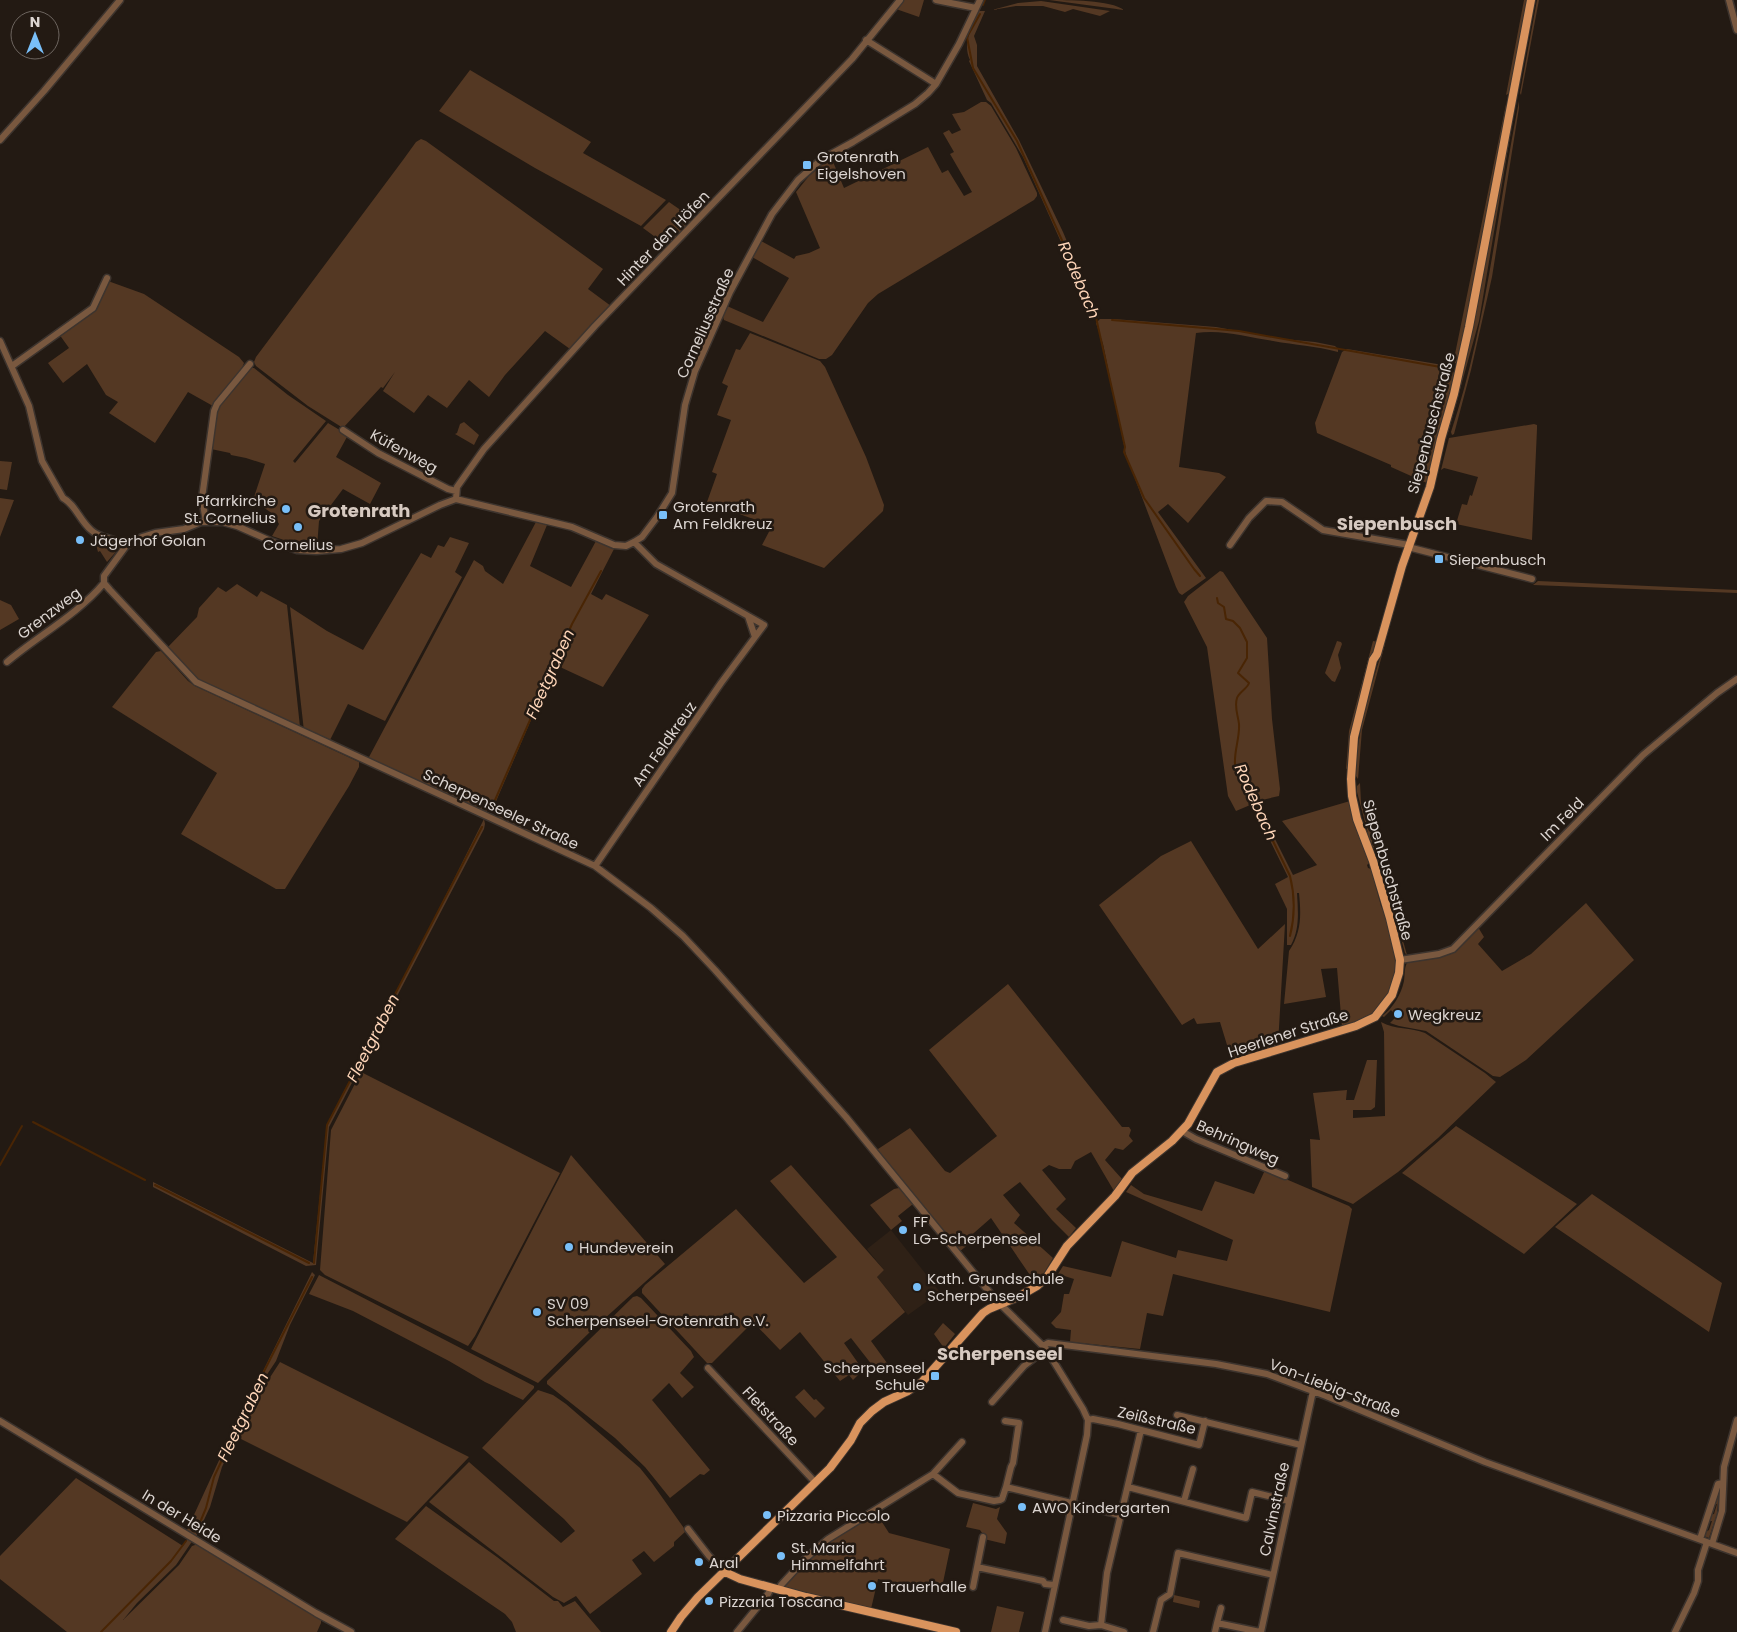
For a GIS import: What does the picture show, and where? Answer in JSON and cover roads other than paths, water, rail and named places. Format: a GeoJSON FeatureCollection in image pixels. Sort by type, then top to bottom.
{"type":"FeatureCollection","features":[{"type":"Feature","properties":{"kind":"main road","name":"Siepenbuschstraße"},"geometry":{"type":"LineString","coordinates":[[1400,960],[1373,861],[1357,819],[1352,796],[1352,747],[1373,660],[1377,654],[1397,579],[1430,487],[1460,368],[1531,0]]}},
{"type":"Feature","properties":{"kind":"main road","name":"Heerlener Straße"},"geometry":{"type":"LineString","coordinates":[[671,1632],[691,1605],[830,1468],[851,1440],[860,1423],[872,1410],[922,1382],[983,1313],[1030,1290],[1047,1277],[1067,1246],[1115,1196],[1132,1173],[1182,1131],[1193,1116],[1213,1077],[1222,1069],[1248,1059],[1356,1026],[1374,1017],[1392,996],[1399,974],[1400,960]]}},
{"type":"Feature","properties":{"kind":"main road"},"geometry":{"type":"LineString","coordinates":[[725,1572],[740,1579],[775,1589],[956,1632]]}},
{"type":"Feature","properties":{"kind":"street"},"geometry":{"type":"LineString","coordinates":[[0,140],[44,91],[120,0]]}},
{"type":"Feature","properties":{"kind":"street","name":"Hinter den Höfen"},"geometry":{"type":"LineString","coordinates":[[456,499],[456,491],[467,471],[484,449],[595,326],[852,59],[900,0]]}},
{"type":"Feature","properties":{"kind":"street"},"geometry":{"type":"LineString","coordinates":[[936,0],[976,8]]}},
{"type":"Feature","properties":{"kind":"street","name":"Corneliusstraße"},"geometry":{"type":"LineString","coordinates":[[634,542],[642,537],[653,523],[672,493],[685,405],[695,371],[730,292],[775,209],[798,180],[822,159],[856,141],[914,105],[936,84],[959,44],[980,0]]}},
{"type":"Feature","properties":{"kind":"street"},"geometry":{"type":"LineString","coordinates":[[1729,0],[1737,30]]}},
{"type":"Feature","properties":{"kind":"street"},"geometry":{"type":"LineString","coordinates":[[866,40],[936,84]]}},
{"type":"Feature","properties":{"kind":"street"},"geometry":{"type":"LineString","coordinates":[[12,366],[93,308],[106,278]]}},
{"type":"Feature","properties":{"kind":"street"},"geometry":{"type":"LineString","coordinates":[[0,341],[29,406],[42,461],[63,498],[69,501],[90,530],[106,538],[117,540],[126,546]]}},
{"type":"Feature","properties":{"kind":"street"},"geometry":{"type":"LineString","coordinates":[[206,522],[202,498],[214,411],[217,404],[250,364]]}},
{"type":"Feature","properties":{"kind":"street","name":"Küfenweg"},"geometry":{"type":"LineString","coordinates":[[343,430],[383,456],[448,489],[456,491]]}},
{"type":"Feature","properties":{"kind":"street"},"geometry":{"type":"LineString","coordinates":[[104,583],[104,576],[126,546],[142,537],[184,529],[206,522],[223,522],[298,550],[349,548],[456,499],[572,527],[614,545],[626,546],[634,542]]}},
{"type":"Feature","properties":{"kind":"street"},"geometry":{"type":"LineString","coordinates":[[1230,545],[1252,513],[1266,501],[1282,502],[1323,530],[1409,546],[1532,579]]}},
{"type":"Feature","properties":{"kind":"street","name":"Am Feldkreuz"},"geometry":{"type":"LineString","coordinates":[[595,866],[721,683],[764,625],[656,564],[634,542]]}},
{"type":"Feature","properties":{"kind":"street","name":"Grenzweg"},"geometry":{"type":"LineString","coordinates":[[7,662],[79,607],[104,583]]}},
{"type":"Feature","properties":{"kind":"street","name":"Scherpenseeler Straße"},"geometry":{"type":"LineString","coordinates":[[104,583],[196,682],[595,866],[650,908],[689,942],[846,1117],[899,1184],[1000,1304]]}},
{"type":"Feature","properties":{"kind":"street"},"geometry":{"type":"LineString","coordinates":[[748,616],[755,637]]}},
{"type":"Feature","properties":{"kind":"street","name":"Im Feld"},"geometry":{"type":"LineString","coordinates":[[1400,960],[1439,954],[1452,949],[1643,755],[1717,693],[1737,679]]}},
{"type":"Feature","properties":{"kind":"street","name":"Behringweg"},"geometry":{"type":"LineString","coordinates":[[1182,1131],[1198,1140],[1285,1176]]}},
{"type":"Feature","properties":{"kind":"street"},"geometry":{"type":"LineString","coordinates":[[1000,1304],[1044,1348],[1077,1398],[1088,1420],[1045,1632]]}},
{"type":"Feature","properties":{"kind":"street","name":"Von-Liebig-Straße"},"geometry":{"type":"LineString","coordinates":[[1044,1348],[1048,1343],[1234,1367],[1268,1374],[1485,1462],[1737,1553]]}},
{"type":"Feature","properties":{"kind":"street"},"geometry":{"type":"LineString","coordinates":[[992,1402],[1024,1366],[1044,1348]]}},
{"type":"Feature","properties":{"kind":"street","name":"Fletstraße"},"geometry":{"type":"LineString","coordinates":[[708,1368],[815,1482]]}},
{"type":"Feature","properties":{"kind":"street","name":"Calvinstraße"},"geometry":{"type":"LineString","coordinates":[[1260,1632],[1313,1392]]}},
{"type":"Feature","properties":{"kind":"street","name":"Zeißstraße"},"geometry":{"type":"LineString","coordinates":[[1177,1415],[1301,1446]]}},
{"type":"Feature","properties":{"kind":"street","name":"Zeißstraße"},"geometry":{"type":"LineString","coordinates":[[1088,1420],[1093,1419],[1199,1445],[1205,1421]]}},
{"type":"Feature","properties":{"kind":"street"},"geometry":{"type":"LineString","coordinates":[[1707,1542],[1722,1514],[1723,1483],[1728,1448],[1737,1420]]}},
{"type":"Feature","properties":{"kind":"street","name":"In der Heide"},"geometry":{"type":"LineString","coordinates":[[0,1421],[351,1632]]}},
{"type":"Feature","properties":{"kind":"street"},"geometry":{"type":"LineString","coordinates":[[933,1474],[954,1492],[994,1501],[1002,1499],[1010,1466],[1013,1463],[1019,1423],[1005,1421]]}},
{"type":"Feature","properties":{"kind":"street"},"geometry":{"type":"LineString","coordinates":[[1100,1625],[1107,1573],[1141,1430]]}},
{"type":"Feature","properties":{"kind":"street"},"geometry":{"type":"LineString","coordinates":[[738,1632],[775,1589],[828,1539],[933,1474],[962,1442]]}},
{"type":"Feature","properties":{"kind":"street"},"geometry":{"type":"LineString","coordinates":[[1184,1501],[1193,1469]]}},
{"type":"Feature","properties":{"kind":"street"},"geometry":{"type":"LineString","coordinates":[[1675,1632],[1698,1581],[1698,1570],[1707,1542],[1718,1484],[1723,1483]]}},
{"type":"Feature","properties":{"kind":"street"},"geometry":{"type":"LineString","coordinates":[[1006,1487],[1120,1515]]}},
{"type":"Feature","properties":{"kind":"street"},"geometry":{"type":"LineString","coordinates":[[1128,1487],[1246,1518],[1252,1492],[1289,1501]]}},
{"type":"Feature","properties":{"kind":"street"},"geometry":{"type":"LineString","coordinates":[[688,1529],[725,1572]]}},
{"type":"Feature","properties":{"kind":"street"},"geometry":{"type":"LineString","coordinates":[[973,1588],[983,1538]]}},
{"type":"Feature","properties":{"kind":"street"},"geometry":{"type":"LineString","coordinates":[[1153,1632],[1160,1600],[1170,1594],[1178,1552],[1273,1574]]}},
{"type":"Feature","properties":{"kind":"street"},"geometry":{"type":"LineString","coordinates":[[977,1567],[1043,1581],[1045,1584],[1054,1586]]}},
{"type":"Feature","properties":{"kind":"street"},"geometry":{"type":"LineString","coordinates":[[1215,1632],[1221,1608]]}},
{"type":"Feature","properties":{"kind":"street"},"geometry":{"type":"LineString","coordinates":[[1064,1620],[1089,1626],[1100,1625],[1124,1632]]}},
{"type":"Feature","properties":{"kind":"street"},"geometry":{"type":"LineString","coordinates":[[1217,1623],[1260,1632]]}},
{"type":"Feature","properties":{"kind":"waterway","name":"Rodebach"},"geometry":{"type":"LineString","coordinates":[[983,5],[985,0]]}},
{"type":"Feature","properties":{"kind":"waterway","name":"Rodebach"},"geometry":{"type":"LineString","coordinates":[[980,14],[967,37],[973,68],[1017,141],[1095,313],[1125,447],[1124,452],[1144,498],[1200,576]]}},
{"type":"Feature","properties":{"kind":"waterway"},"geometry":{"type":"LineString","coordinates":[[1112,320],[1239,331],[1446,368]]}},
{"type":"Feature","properties":{"kind":"waterway","name":"Fleetgraben"},"geometry":{"type":"LineString","coordinates":[[492,807],[572,624],[601,571]]}},
{"type":"Feature","properties":{"kind":"waterway","name":"Rodebach"},"geometry":{"type":"LineString","coordinates":[[1217,598],[1218,603],[1224,607],[1226,619],[1233,621],[1240,628],[1247,642],[1247,658],[1238,673],[1249,683],[1236,701],[1239,729],[1235,764],[1238,774],[1250,792],[1290,876],[1294,906],[1290,936]]}},
{"type":"Feature","properties":{"kind":"waterway","name":"Fleetgraben"},"geometry":{"type":"LineString","coordinates":[[314,1263],[327,1125],[482,827]]}},
{"type":"Feature","properties":{"kind":"waterway"},"geometry":{"type":"LineString","coordinates":[[33,1122],[145,1180]]}},
{"type":"Feature","properties":{"kind":"waterway"},"geometry":{"type":"LineString","coordinates":[[0,1165],[22,1126]]}},
{"type":"Feature","properties":{"kind":"waterway"},"geometry":{"type":"LineString","coordinates":[[155,1185],[309,1263]]}},
{"type":"Feature","properties":{"kind":"waterway","name":"Fleetgraben"},"geometry":{"type":"LineString","coordinates":[[193,1531],[201,1520],[214,1477],[256,1387],[312,1277]]}},
{"type":"Feature","properties":{"kind":"waterway","name":"Fleetgraben"},"geometry":{"type":"LineString","coordinates":[[101,1632],[171,1561],[186,1541]]}},
{"type":"Feature","properties":{"kind":"place","name":"Grotenrath Eigelshoven"},"geometry":{"type":"Point","coordinates":[807,165]}},
{"type":"Feature","properties":{"kind":"place","name":"Pfarrkirche St. Cornelius"},"geometry":{"type":"Point","coordinates":[286,509]}},
{"type":"Feature","properties":{"kind":"place","name":"Grotenrath Am Feldkreuz"},"geometry":{"type":"Point","coordinates":[663,515]}},
{"type":"Feature","properties":{"kind":"place","name":"Cornelius"},"geometry":{"type":"Point","coordinates":[298,527]}},
{"type":"Feature","properties":{"kind":"place","name":"Jägerhof Golan"},"geometry":{"type":"Point","coordinates":[80,540]}},
{"type":"Feature","properties":{"kind":"place","name":"Siepenbusch"},"geometry":{"type":"Point","coordinates":[1439,559]}},
{"type":"Feature","properties":{"kind":"place","name":"Wegkreuz"},"geometry":{"type":"Point","coordinates":[1398,1014]}},
{"type":"Feature","properties":{"kind":"place","name":"FF LG-Scherpenseel"},"geometry":{"type":"Point","coordinates":[903,1230]}},
{"type":"Feature","properties":{"kind":"place","name":"Hundeverein"},"geometry":{"type":"Point","coordinates":[569,1247]}},
{"type":"Feature","properties":{"kind":"place","name":"Kath. Grundschule Scherpenseel"},"geometry":{"type":"Point","coordinates":[917,1287]}},
{"type":"Feature","properties":{"kind":"place","name":"SV 09 Scherpenseel-Grotenrath e.V."},"geometry":{"type":"Point","coordinates":[537,1312]}},
{"type":"Feature","properties":{"kind":"place","name":"Scherpenseel Schule"},"geometry":{"type":"Point","coordinates":[935,1376]}},
{"type":"Feature","properties":{"kind":"place","name":"AWO Kindergarten"},"geometry":{"type":"Point","coordinates":[1022,1507]}},
{"type":"Feature","properties":{"kind":"place","name":"Pizzaria Piccolo"},"geometry":{"type":"Point","coordinates":[767,1515]}},
{"type":"Feature","properties":{"kind":"place","name":"St. Maria Himmelfahrt"},"geometry":{"type":"Point","coordinates":[781,1556]}},
{"type":"Feature","properties":{"kind":"place","name":"Aral"},"geometry":{"type":"Point","coordinates":[699,1562]}},
{"type":"Feature","properties":{"kind":"place","name":"Trauerhalle"},"geometry":{"type":"Point","coordinates":[872,1586]}},
{"type":"Feature","properties":{"kind":"place","name":"Pizzaria Toscana"},"geometry":{"type":"Point","coordinates":[709,1601]}},
{"type":"Feature","properties":{"kind":"district","name":"Grotenrath"},"geometry":{"type":"Point","coordinates":[359,510]}},
{"type":"Feature","properties":{"kind":"district","name":"Siepenbusch"},"geometry":{"type":"Point","coordinates":[1397,523]}},
{"type":"Feature","properties":{"kind":"district","name":"Scherpenseel"},"geometry":{"type":"Point","coordinates":[1000,1353]}}]}
